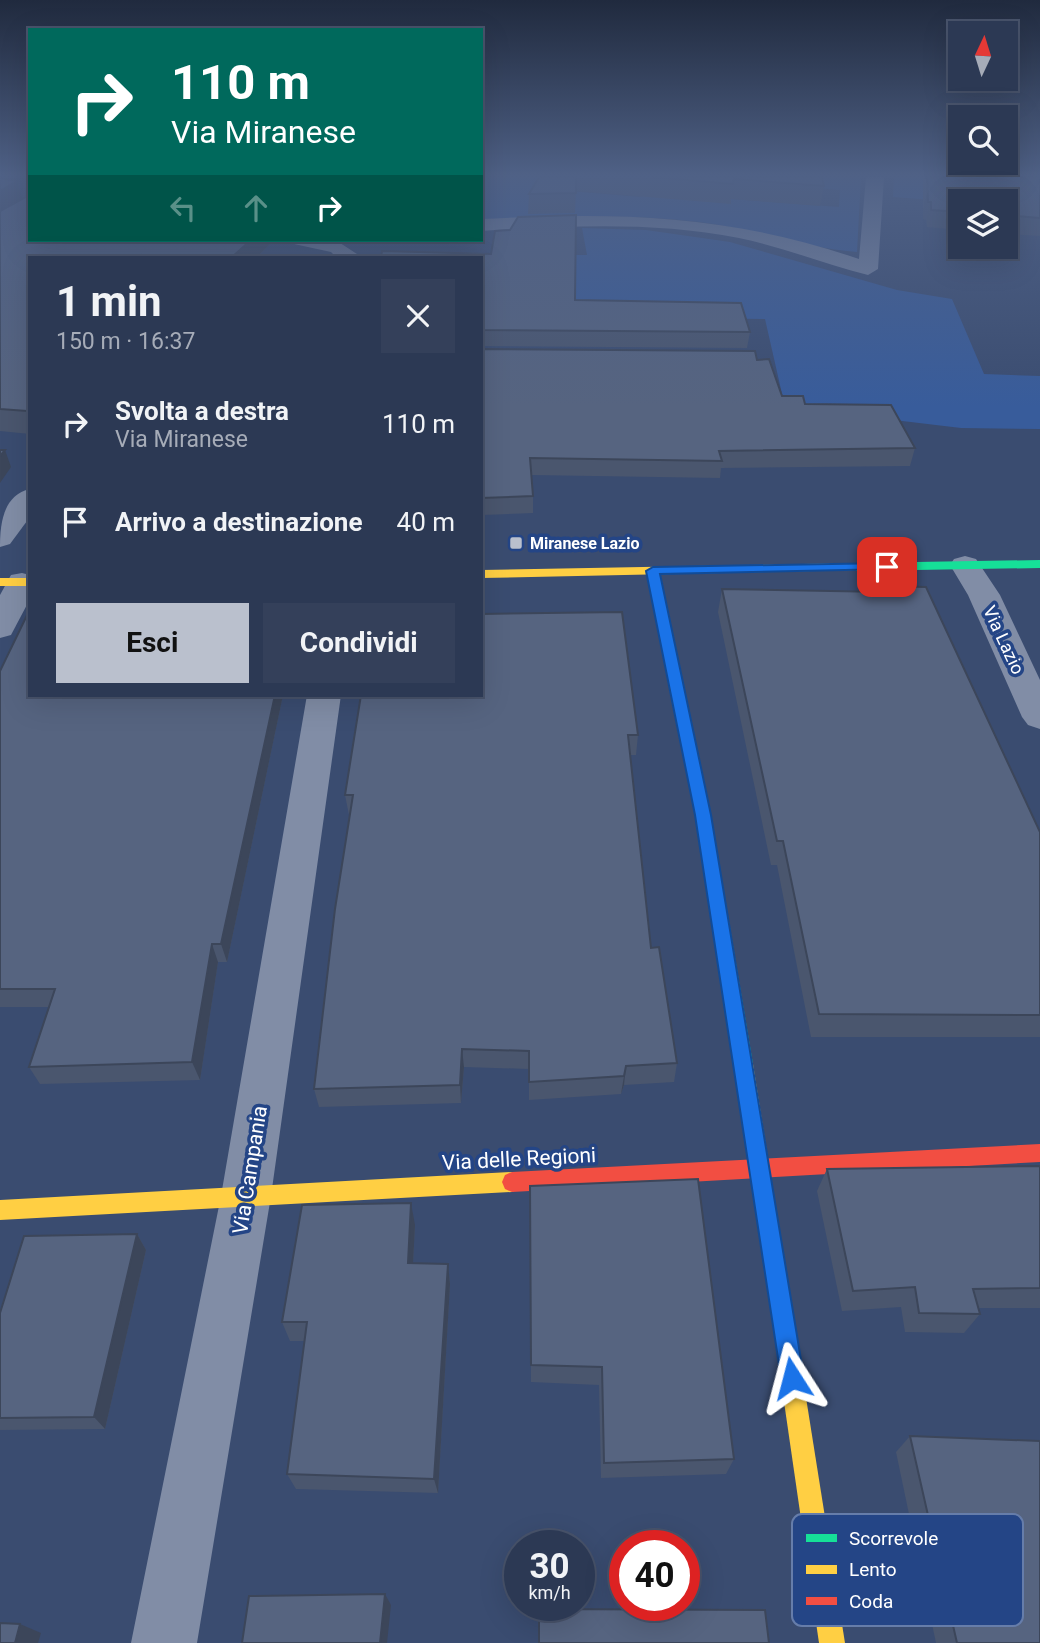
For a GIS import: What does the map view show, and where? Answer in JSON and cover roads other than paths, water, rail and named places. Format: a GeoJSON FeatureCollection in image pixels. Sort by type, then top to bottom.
{"type":"FeatureCollection","features":[{"type":"Feature","properties":{"kind":"street"},"geometry":{"type":"LineString","coordinates":[[812,254],[868,269],[869,254]]}},
{"type":"Feature","properties":{"kind":"street"},"geometry":{"type":"LineString","coordinates":[[0,538],[28,500]]}},
{"type":"Feature","properties":{"kind":"street"},"geometry":{"type":"LineString","coordinates":[[483,574],[1040,564]]}},
{"type":"Feature","properties":{"kind":"street","name":"Via Lazio"},"geometry":{"type":"LineString","coordinates":[[965,565],[984,595],[1040,717]]}},
{"type":"Feature","properties":{"kind":"street"},"geometry":{"type":"LineString","coordinates":[[653,571],[703,815],[761,1166],[813,1514]]}},
{"type":"Feature","properties":{"kind":"street"},"geometry":{"type":"LineString","coordinates":[[0,628],[17,582]]}},
{"type":"Feature","properties":{"kind":"street","name":"Via Campania"},"geometry":{"type":"LineString","coordinates":[[164,1643],[246,1196],[324,697]]}},
{"type":"Feature","properties":{"kind":"street","name":"Via delle Regioni"},"geometry":{"type":"LineString","coordinates":[[0,1210],[761,1166],[1040,1153]]}},
{"type":"Feature","properties":{"kind":"place","name":"Miranese Lazio"},"geometry":{"type":"Point","coordinates":[516,543]}}]}
